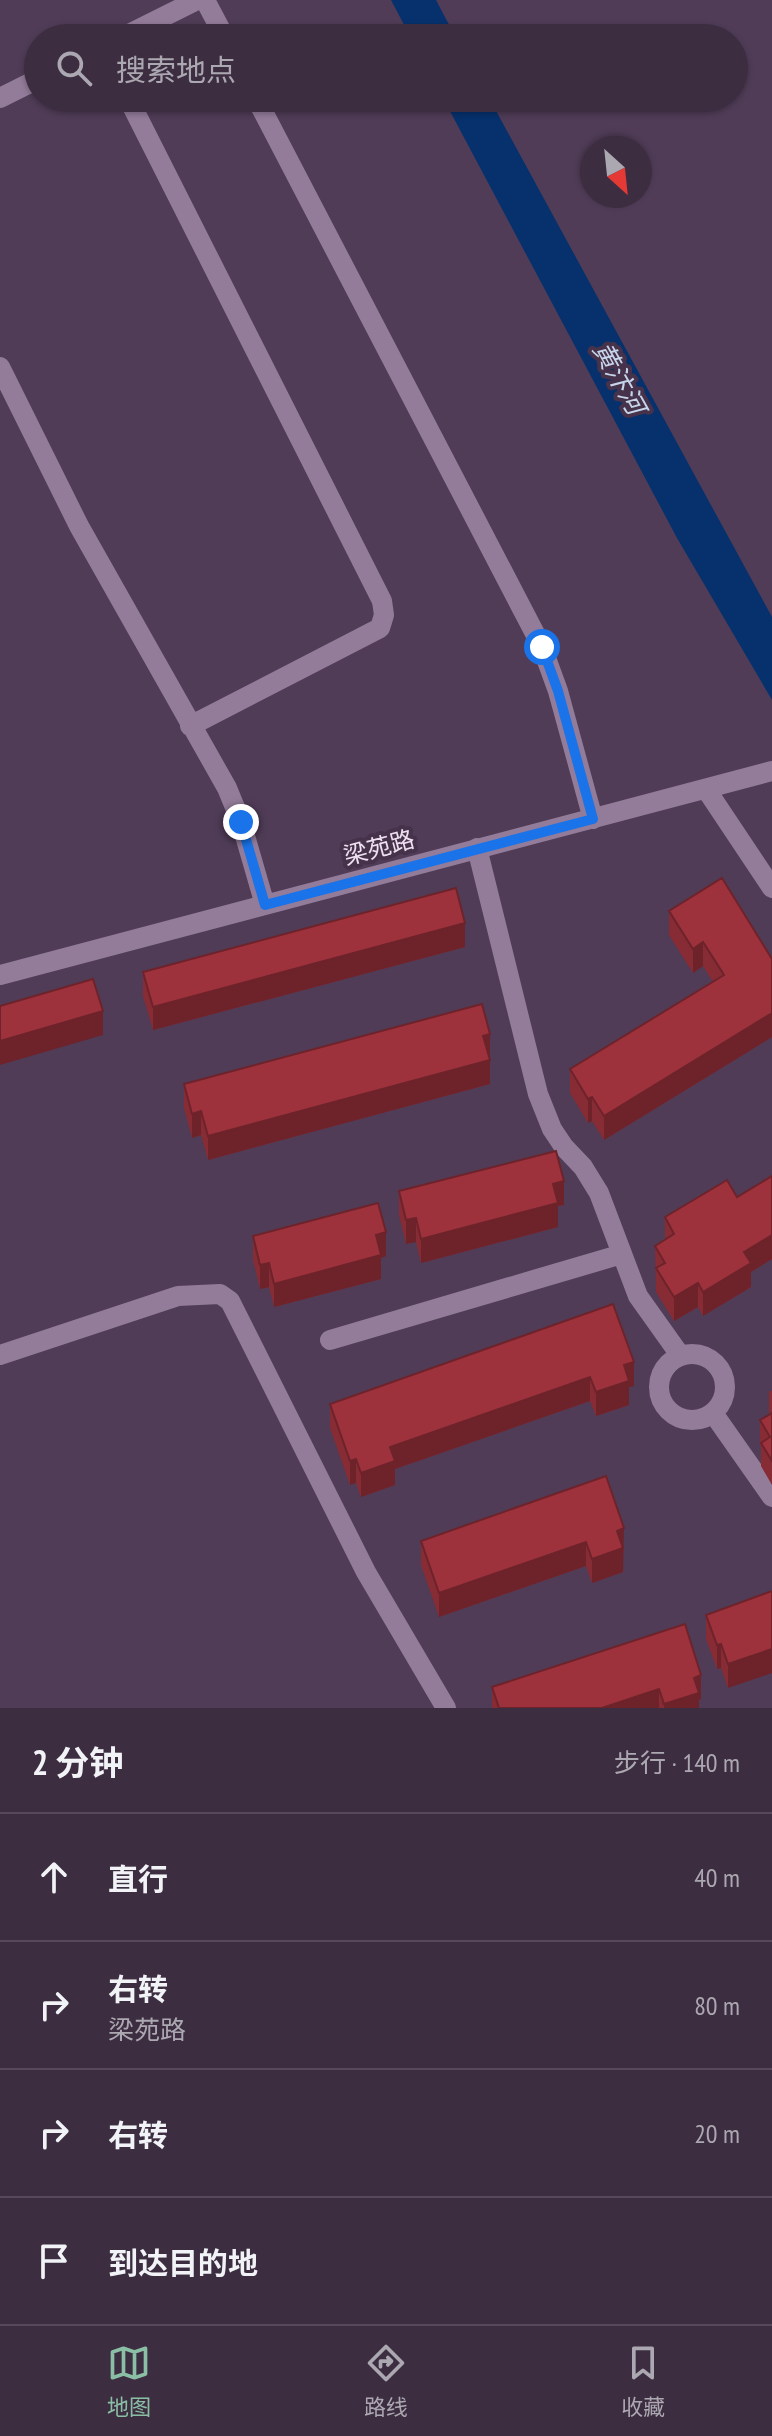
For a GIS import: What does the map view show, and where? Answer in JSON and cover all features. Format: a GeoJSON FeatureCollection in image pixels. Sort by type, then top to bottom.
{"type":"FeatureCollection","features":[{"type":"Feature","properties":{"kind":"street"},"geometry":{"type":"LineString","coordinates":[[149,24],[197,0]]}},
{"type":"Feature","properties":{"kind":"street"},"geometry":{"type":"LineString","coordinates":[[205,0],[218,24]]}},
{"type":"Feature","properties":{"kind":"street"},"geometry":{"type":"LineString","coordinates":[[0,98],[24,86]]}},
{"type":"Feature","properties":{"kind":"street"},"geometry":{"type":"LineString","coordinates":[[135,112],[382,601],[384,615],[380,628],[190,726]]}},
{"type":"Feature","properties":{"kind":"street"},"geometry":{"type":"LineString","coordinates":[[263,112],[542,647],[558,691],[593,819]]}},
{"type":"Feature","properties":{"kind":"street"},"geometry":{"type":"LineString","coordinates":[[0,367],[79,526],[190,726],[214,763],[241,822],[265,905]]}},
{"type":"Feature","properties":{"kind":"street","name":"梁苑路"},"geometry":{"type":"LineString","coordinates":[[0,975],[772,771]]}},
{"type":"Feature","properties":{"kind":"street"},"geometry":{"type":"LineString","coordinates":[[706,789],[772,888]]}},
{"type":"Feature","properties":{"kind":"street"},"geometry":{"type":"LineString","coordinates":[[477,848],[538,1094],[552,1129],[583,1167],[599,1193],[638,1296],[680,1355]]}},
{"type":"Feature","properties":{"kind":"street"},"geometry":{"type":"LineString","coordinates":[[330,1340],[622,1254]]}},
{"type":"Feature","properties":{"kind":"street"},"geometry":{"type":"LineString","coordinates":[[0,1355],[178,1296],[220,1294],[230,1301],[366,1572],[446,1708]]}},
{"type":"Feature","properties":{"kind":"street"},"geometry":{"type":"LineString","coordinates":[[680,1355],[704,1355],[714,1361],[721,1371],[725,1393],[713,1413],[691,1420],[679,1417],[663,1403],[659,1382],[663,1371],[680,1355]]}},
{"type":"Feature","properties":{"kind":"street"},"geometry":{"type":"LineString","coordinates":[[713,1413],[772,1497]]}},
{"type":"Feature","properties":{"kind":"water"},"geometry":{"type":"Polygon","coordinates":[[[391,0],[436,0],[449,24],[404,24],[391,0]]]}},
{"type":"Feature","properties":{"kind":"water","name":"黄汴河"},"geometry":{"type":"Polygon","coordinates":[[[450,112],[497,112],[772,617],[772,700],[677,538],[450,112]]]}},
{"type":"Feature","properties":{"kind":"building"},"geometry":{"type":"Polygon","coordinates":[[[722,878],[772,959],[772,1013],[604,1116],[592,1097],[588,1099],[570,1069],[724,975],[703,942],[693,949],[669,911],[722,878]]]}},
{"type":"Feature","properties":{"kind":"building"},"geometry":{"type":"Polygon","coordinates":[[[456,888],[465,923],[153,1007],[143,972],[456,888]]]}},
{"type":"Feature","properties":{"kind":"building"},"geometry":{"type":"Polygon","coordinates":[[[93,979],[103,1011],[0,1041],[0,1006],[93,979]]]}},
{"type":"Feature","properties":{"kind":"building"},"geometry":{"type":"Polygon","coordinates":[[[482,1004],[490,1034],[483,1036],[490,1060],[208,1136],[201,1111],[192,1114],[184,1084],[482,1004]]]}},
{"type":"Feature","properties":{"kind":"building"},"geometry":{"type":"Polygon","coordinates":[[[556,1151],[564,1181],[553,1184],[558,1203],[421,1239],[416,1218],[406,1220],[399,1191],[556,1151]]]}},
{"type":"Feature","properties":{"kind":"building"},"geometry":{"type":"Polygon","coordinates":[[[772,1176],[772,1235],[744,1252],[751,1263],[703,1292],[698,1283],[674,1297],[656,1268],[665,1263],[655,1246],[674,1234],[665,1217],[727,1180],[737,1197],[772,1176]]]}},
{"type":"Feature","properties":{"kind":"building"},"geometry":{"type":"Polygon","coordinates":[[[378,1203],[386,1232],[376,1235],[381,1255],[274,1284],[269,1263],[260,1265],[253,1236],[378,1203]]]}},
{"type":"Feature","properties":{"kind":"building"},"geometry":{"type":"Polygon","coordinates":[[[613,1304],[634,1362],[624,1365],[629,1381],[596,1392],[590,1377],[390,1447],[395,1461],[361,1473],[356,1459],[350,1461],[330,1404],[613,1304]]]}},
{"type":"Feature","properties":{"kind":"building"},"geometry":{"type":"Polygon","coordinates":[[[772,1413],[772,1461],[761,1443],[770,1437],[760,1420],[772,1413]]]}},
{"type":"Feature","properties":{"kind":"building"},"geometry":{"type":"Polygon","coordinates":[[[606,1476],[624,1528],[617,1531],[623,1548],[592,1559],[586,1542],[439,1593],[421,1541],[606,1476]]]}},
{"type":"Feature","properties":{"kind":"building"},"geometry":{"type":"Polygon","coordinates":[[[772,1591],[772,1649],[728,1664],[706,1615],[772,1591]]]}},
{"type":"Feature","properties":{"kind":"building"},"geometry":{"type":"Polygon","coordinates":[[[685,1624],[701,1675],[694,1678],[699,1693],[664,1704],[659,1689],[602,1708],[499,1708],[492,1687],[685,1624]]]}},
{"type":"Feature","properties":{"kind":"route"},"geometry":{"type":"LineString","coordinates":[[241,822],[265,905],[593,819],[552,669],[542,647]]}}]}
